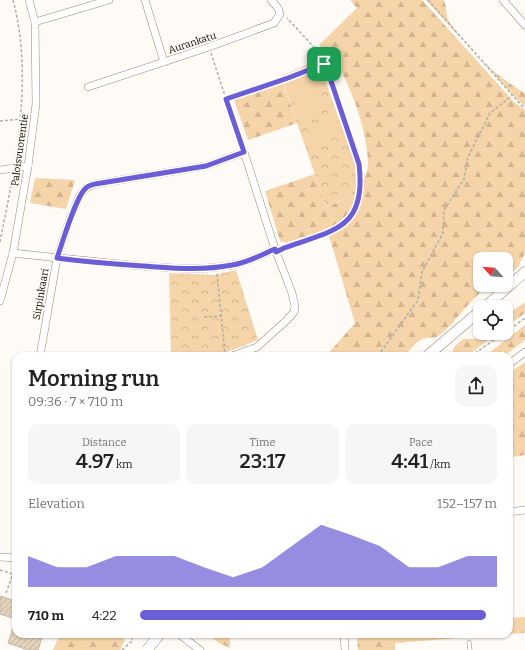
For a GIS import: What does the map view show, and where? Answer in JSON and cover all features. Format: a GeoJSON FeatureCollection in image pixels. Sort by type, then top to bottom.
{"type":"FeatureCollection","features":[{"type":"Feature","properties":{"kind":"main road"},"geometry":{"type":"LineString","coordinates":[[493,300],[525,272]]}},
{"type":"Feature","properties":{"kind":"main road"},"geometry":{"type":"LineString","coordinates":[[498,295],[525,276]]}},
{"type":"Feature","properties":{"kind":"main road"},"geometry":{"type":"LineString","coordinates":[[432,352],[473,317]]}},
{"type":"Feature","properties":{"kind":"main road"},"geometry":{"type":"LineString","coordinates":[[148,650],[157,638]]}},
{"type":"Feature","properties":{"kind":"street","name":"Paloisvuorentie"},"geometry":{"type":"LineString","coordinates":[[0,300],[13,253],[28,166],[36,104],[35,22],[29,0]]}},
{"type":"Feature","properties":{"kind":"street"},"geometry":{"type":"LineString","coordinates":[[35,22],[108,0]]}},
{"type":"Feature","properties":{"kind":"street"},"geometry":{"type":"LineString","coordinates":[[145,0],[164,62]]}},
{"type":"Feature","properties":{"kind":"street"},"geometry":{"type":"LineString","coordinates":[[271,0],[278,8],[280,14]]}},
{"type":"Feature","properties":{"kind":"street"},"geometry":{"type":"LineString","coordinates":[[503,0],[525,25]]}},
{"type":"Feature","properties":{"kind":"street","name":"Aurankatu"},"geometry":{"type":"LineString","coordinates":[[88,87],[209,47],[274,23],[280,14]]}},
{"type":"Feature","properties":{"kind":"street"},"geometry":{"type":"LineString","coordinates":[[243,352],[257,347],[294,312],[295,307],[292,293],[276,250],[244,152]]}},
{"type":"Feature","properties":{"kind":"street","name":"Sirpinkaari"},"geometry":{"type":"LineString","coordinates":[[41,352],[57,258],[75,207],[80,195],[86,188],[95,184],[206,166],[244,152]]}},
{"type":"Feature","properties":{"kind":"street"},"geometry":{"type":"LineString","coordinates":[[0,170],[28,166]]}},
{"type":"Feature","properties":{"kind":"street"},"geometry":{"type":"LineString","coordinates":[[13,253],[83,261],[177,268],[216,268],[240,263],[276,250]]}},
{"type":"Feature","properties":{"kind":"street"},"geometry":{"type":"LineString","coordinates":[[513,361],[525,352]]}},
{"type":"Feature","properties":{"kind":"street"},"geometry":{"type":"LineString","coordinates":[[513,512],[525,510]]}},
{"type":"Feature","properties":{"kind":"street"},"geometry":{"type":"LineString","coordinates":[[0,557],[12,558]]}},
{"type":"Feature","properties":{"kind":"street"},"geometry":{"type":"LineString","coordinates":[[184,638],[200,650]]}},
{"type":"Feature","properties":{"kind":"street"},"geometry":{"type":"LineString","coordinates":[[344,638],[345,650]]}},
{"type":"Feature","properties":{"kind":"lane"},"geometry":{"type":"LineString","coordinates":[[469,642],[470,650]]}},
{"type":"Feature","properties":{"kind":"path"},"geometry":{"type":"LineString","coordinates":[[0,242],[14,168],[23,82],[19,22],[13,0]]}},
{"type":"Feature","properties":{"kind":"path"},"geometry":{"type":"LineString","coordinates":[[428,0],[525,108]]}},
{"type":"Feature","properties":{"kind":"path"},"geometry":{"type":"LineString","coordinates":[[276,250],[343,225],[350,218],[357,205],[360,195],[359,164],[324,64],[313,46],[286,17],[280,14]]}},
{"type":"Feature","properties":{"kind":"path"},"geometry":{"type":"LineString","coordinates":[[209,47],[244,152]]}},
{"type":"Feature","properties":{"kind":"path"},"geometry":{"type":"LineString","coordinates":[[226,99],[324,64]]}},
{"type":"Feature","properties":{"kind":"path"},"geometry":{"type":"LineString","coordinates":[[381,352],[418,300],[422,272],[443,233],[444,210],[464,179],[468,157],[490,113],[513,95]]}},
{"type":"Feature","properties":{"kind":"path"},"geometry":{"type":"LineString","coordinates":[[0,121],[20,119]]}},
{"type":"Feature","properties":{"kind":"path"},"geometry":{"type":"LineString","coordinates":[[216,268],[226,352]]}},
{"type":"Feature","properties":{"kind":"path"},"geometry":{"type":"LineString","coordinates":[[204,317],[221,316]]}},
{"type":"Feature","properties":{"kind":"path"},"geometry":{"type":"LineString","coordinates":[[513,326],[525,318]]}},
{"type":"Feature","properties":{"kind":"path"},"geometry":{"type":"LineString","coordinates":[[477,352],[494,340]]}},
{"type":"Feature","properties":{"kind":"path"},"geometry":{"type":"LineString","coordinates":[[0,570],[12,574]]}},
{"type":"Feature","properties":{"kind":"path"},"geometry":{"type":"LineString","coordinates":[[6,593],[12,577]]}},
{"type":"Feature","properties":{"kind":"path"},"geometry":{"type":"LineString","coordinates":[[122,650],[132,642],[132,638]]}},
{"type":"Feature","properties":{"kind":"green space"},"geometry":{"type":"Polygon","coordinates":[[[350,0],[422,0],[514,102],[525,110],[525,253],[518,267],[513,272],[513,252],[473,252],[473,292],[482,292],[438,336],[420,340],[408,352],[330,352],[355,323],[329,236],[320,236],[344,225],[352,218],[359,205],[362,185],[368,166],[364,135],[354,99],[338,66],[329,53],[319,45],[357,8],[350,0]]]}},
{"type":"Feature","properties":{"kind":"green space"},"geometry":{"type":"Polygon","coordinates":[[[426,0],[444,0],[449,21],[464,42],[426,0]]]}},
{"type":"Feature","properties":{"kind":"green space"},"geometry":{"type":"Polygon","coordinates":[[[475,53],[493,71],[525,93],[525,107],[517,99],[475,53]]]}},
{"type":"Feature","properties":{"kind":"green space"},"geometry":{"type":"Polygon","coordinates":[[[318,60],[355,164],[357,194],[326,207],[281,76],[318,60]]]}},
{"type":"Feature","properties":{"kind":"green space"},"geometry":{"type":"Polygon","coordinates":[[[316,74],[320,89],[320,113],[301,120],[289,85],[316,74]]]}},
{"type":"Feature","properties":{"kind":"green space"},"geometry":{"type":"Polygon","coordinates":[[[283,83],[297,123],[248,140],[234,100],[283,83]]]}},
{"type":"Feature","properties":{"kind":"green space"},"geometry":{"type":"Polygon","coordinates":[[[336,118],[342,135],[313,146],[307,128],[336,118]]]}},
{"type":"Feature","properties":{"kind":"green space"},"geometry":{"type":"Polygon","coordinates":[[[315,174],[326,207],[357,194],[351,212],[342,221],[327,229],[287,243],[280,241],[265,191],[315,174]]]}},
{"type":"Feature","properties":{"kind":"green space"},"geometry":{"type":"Polygon","coordinates":[[[35,178],[75,180],[66,209],[30,203],[35,178]]]}},
{"type":"Feature","properties":{"kind":"green space"},"geometry":{"type":"Polygon","coordinates":[[[236,270],[258,340],[227,352],[171,352],[169,273],[215,275],[236,270]]]}},
{"type":"Feature","properties":{"kind":"green space"},"geometry":{"type":"Polygon","coordinates":[[[525,302],[525,313],[513,322],[514,310],[525,302]]]}},
{"type":"Feature","properties":{"kind":"green space"},"geometry":{"type":"Polygon","coordinates":[[[525,325],[525,340],[509,352],[490,352],[506,340],[513,340],[513,334],[525,325]]]}},
{"type":"Feature","properties":{"kind":"green space"},"geometry":{"type":"Polygon","coordinates":[[[463,339],[489,340],[472,352],[452,352],[454,347],[463,339]]]}},
{"type":"Feature","properties":{"kind":"green space"},"geometry":{"type":"Polygon","coordinates":[[[525,362],[525,455],[513,457],[513,370],[525,362]]]}},
{"type":"Feature","properties":{"kind":"green space"},"geometry":{"type":"Polygon","coordinates":[[[525,617],[525,633],[513,634],[513,618],[525,617]]]}},
{"type":"Feature","properties":{"kind":"green space"},"geometry":{"type":"Polygon","coordinates":[[[58,638],[124,638],[120,650],[53,650],[58,638]]]}},
{"type":"Feature","properties":{"kind":"green space"},"geometry":{"type":"Polygon","coordinates":[[[211,638],[230,638],[230,648],[211,638]]]}},
{"type":"Feature","properties":{"kind":"green space"},"geometry":{"type":"Polygon","coordinates":[[[357,638],[460,638],[395,643],[395,650],[358,650],[357,638]]]}},
{"type":"Feature","properties":{"kind":"building"},"geometry":{"type":"Polygon","coordinates":[[[0,596],[12,600],[12,618],[0,614],[0,596]]]}},
{"type":"Feature","properties":{"kind":"building"},"geometry":{"type":"Polygon","coordinates":[[[12,631],[12,638],[42,638],[38,650],[28,650],[8,643],[12,631]]]}},
{"type":"Feature","properties":{"kind":"route"},"geometry":{"type":"LineString","coordinates":[[324,64],[359,164],[361,186],[360,195],[357,205],[350,218],[343,225],[276,252],[275,249],[247,261],[208,269],[177,268],[57,258],[70,219],[80,195],[86,188],[95,184],[206,166],[244,152],[226,99],[324,64]]}}]}
